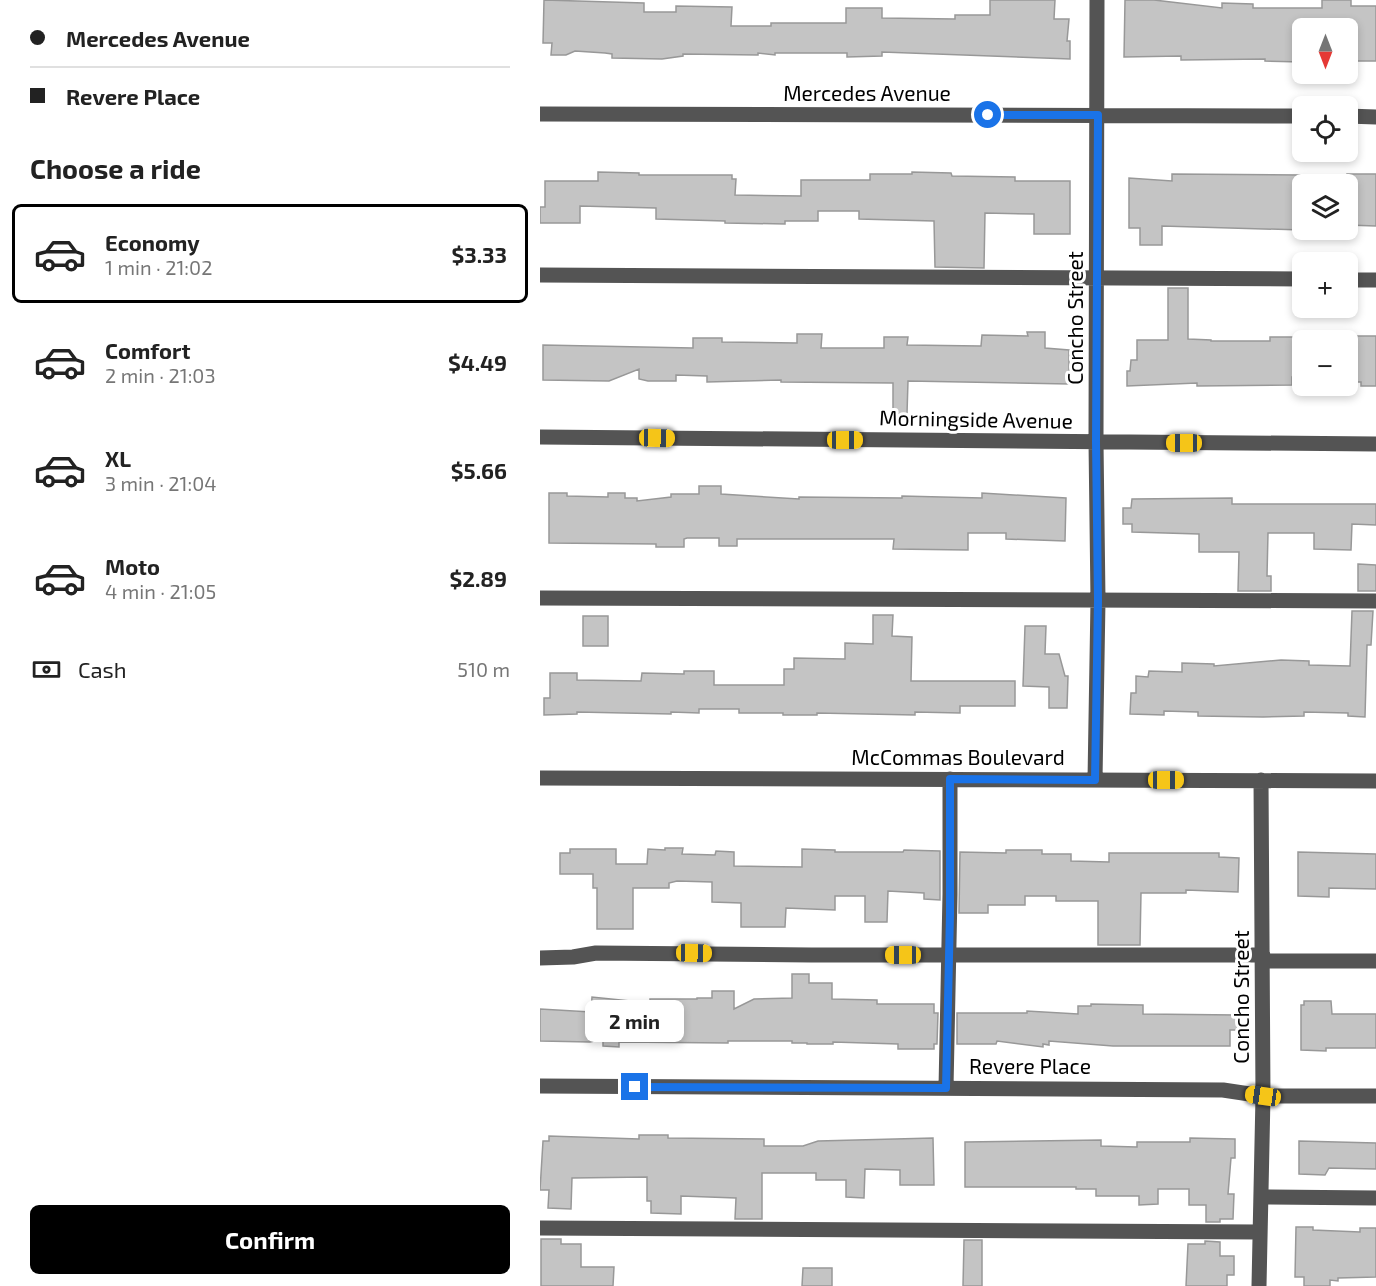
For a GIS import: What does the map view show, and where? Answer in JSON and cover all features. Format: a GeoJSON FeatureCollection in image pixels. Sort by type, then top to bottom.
{"type":"FeatureCollection","features":[{"type":"Feature","properties":{"kind":"street","name":"Concho Street"},"geometry":{"type":"LineString","coordinates":[[1095,780],[1098,600],[1096,442],[1098,0]]}},
{"type":"Feature","properties":{"kind":"street","name":"Mercedes Avenue"},"geometry":{"type":"LineString","coordinates":[[540,114],[1292,116]]}},
{"type":"Feature","properties":{"kind":"street"},"geometry":{"type":"LineString","coordinates":[[1358,116],[1376,117]]}},
{"type":"Feature","properties":{"kind":"street"},"geometry":{"type":"LineString","coordinates":[[540,275],[1292,279]]}},
{"type":"Feature","properties":{"kind":"street"},"geometry":{"type":"LineString","coordinates":[[1358,280],[1376,280]]}},
{"type":"Feature","properties":{"kind":"street","name":"Morningside Avenue"},"geometry":{"type":"LineString","coordinates":[[540,438],[1376,444]]}},
{"type":"Feature","properties":{"kind":"street"},"geometry":{"type":"LineString","coordinates":[[540,598],[1376,601]]}},
{"type":"Feature","properties":{"kind":"street","name":"McCommas Boulevard"},"geometry":{"type":"LineString","coordinates":[[540,778],[1376,781]]}},
{"type":"Feature","properties":{"kind":"street"},"geometry":{"type":"LineString","coordinates":[[946,1088],[950,779]]}},
{"type":"Feature","properties":{"kind":"street","name":"Concho Street"},"geometry":{"type":"LineString","coordinates":[[1259,1286],[1263,1096],[1261,780]]}},
{"type":"Feature","properties":{"kind":"street"},"geometry":{"type":"LineString","coordinates":[[540,958],[573,957],[596,953],[1263,958],[1376,961]]}},
{"type":"Feature","properties":{"kind":"street","name":"Revere Place"},"geometry":{"type":"LineString","coordinates":[[540,1086],[1223,1090],[1263,1096],[1376,1096]]}},
{"type":"Feature","properties":{"kind":"street"},"geometry":{"type":"LineString","coordinates":[[1262,1197],[1376,1198]]}},
{"type":"Feature","properties":{"kind":"street"},"geometry":{"type":"LineString","coordinates":[[540,1228],[1260,1232]]}},
{"type":"Feature","properties":{"kind":"building"},"geometry":{"type":"Polygon","coordinates":[[[544,0],[644,3],[644,12],[676,12],[676,6],[732,7],[731,26],[771,26],[771,23],[846,23],[846,8],[882,8],[882,18],[955,19],[955,15],[990,15],[990,0],[1055,0],[1054,19],[1069,19],[1067,41],[1070,41],[1070,59],[882,52],[882,56],[847,57],[847,53],[683,54],[683,56],[662,59],[612,58],[612,54],[575,51],[566,55],[551,55],[552,43],[543,43],[544,0]]]}},
{"type":"Feature","properties":{"kind":"building"},"geometry":{"type":"Polygon","coordinates":[[[1125,0],[1154,0],[1222,8],[1222,3],[1253,4],[1253,8],[1322,8],[1322,0],[1351,0],[1351,6],[1376,6],[1376,61],[1358,61],[1358,18],[1292,18],[1292,62],[1265,61],[1265,59],[1181,60],[1181,56],[1124,57],[1125,0]]]}},
{"type":"Feature","properties":{"kind":"building"},"geometry":{"type":"Polygon","coordinates":[[[598,172],[639,173],[639,175],[732,175],[732,179],[736,179],[735,195],[801,196],[801,180],[870,180],[870,174],[912,174],[912,172],[951,173],[952,176],[1015,177],[1015,181],[1070,181],[1070,234],[1034,234],[1034,214],[985,213],[984,268],[935,267],[934,221],[859,219],[859,211],[818,211],[818,221],[785,221],[785,224],[725,223],[725,221],[656,219],[656,208],[580,206],[580,223],[540,223],[540,207],[545,207],[545,181],[598,181],[598,172]]]}},
{"type":"Feature","properties":{"kind":"building"},"geometry":{"type":"Polygon","coordinates":[[[1172,174],[1292,175],[1292,230],[1162,226],[1162,245],[1140,245],[1140,228],[1129,228],[1129,178],[1172,181],[1172,174]]]}},
{"type":"Feature","properties":{"kind":"building"},"geometry":{"type":"Polygon","coordinates":[[[1358,174],[1376,174],[1376,226],[1358,225],[1358,174]]]}},
{"type":"Feature","properties":{"kind":"building"},"geometry":{"type":"Polygon","coordinates":[[[1168,288],[1188,288],[1188,339],[1270,341],[1270,337],[1292,337],[1292,385],[1197,386],[1197,383],[1127,386],[1127,371],[1130,371],[1131,360],[1137,360],[1137,340],[1168,340],[1168,288]]]}},
{"type":"Feature","properties":{"kind":"building"},"geometry":{"type":"Polygon","coordinates":[[[1027,332],[1045,332],[1045,348],[1069,350],[1069,384],[908,381],[907,414],[893,414],[893,383],[781,382],[781,380],[707,382],[707,376],[676,375],[676,381],[648,381],[639,379],[639,369],[609,381],[543,380],[543,345],[693,348],[693,338],[722,338],[722,342],[797,343],[797,334],[822,334],[821,348],[884,348],[884,337],[908,337],[907,345],[981,346],[982,335],[1028,336],[1027,332]]]}},
{"type":"Feature","properties":{"kind":"building"},"geometry":{"type":"Polygon","coordinates":[[[1358,336],[1376,336],[1376,386],[1361,386],[1361,382],[1358,382],[1358,336]]]}},
{"type":"Feature","properties":{"kind":"building"},"geometry":{"type":"Polygon","coordinates":[[[699,486],[721,486],[721,494],[799,499],[799,497],[902,498],[902,496],[982,498],[982,493],[1066,498],[1065,541],[1006,539],[1006,533],[968,533],[968,550],[893,549],[894,539],[737,539],[737,546],[719,546],[719,538],[687,538],[684,539],[684,547],[656,547],[656,544],[549,543],[549,493],[608,497],[608,493],[625,493],[625,498],[637,498],[637,501],[671,497],[671,494],[699,494],[699,486]]]}},
{"type":"Feature","properties":{"kind":"building"},"geometry":{"type":"Polygon","coordinates":[[[1232,498],[1232,504],[1376,504],[1376,525],[1352,524],[1351,550],[1314,549],[1314,533],[1268,533],[1267,576],[1271,576],[1271,591],[1238,591],[1239,552],[1199,552],[1199,534],[1132,532],[1132,524],[1123,524],[1123,508],[1131,508],[1132,499],[1232,498]]]}},
{"type":"Feature","properties":{"kind":"building"},"geometry":{"type":"Polygon","coordinates":[[[1358,564],[1376,565],[1376,591],[1358,591],[1358,564]]]}},
{"type":"Feature","properties":{"kind":"building"},"geometry":{"type":"Polygon","coordinates":[[[1352,611],[1373,611],[1371,645],[1367,645],[1365,717],[1348,716],[1348,713],[1304,712],[1304,716],[1263,717],[1198,716],[1198,712],[1164,711],[1164,715],[1130,714],[1131,693],[1136,693],[1136,676],[1148,677],[1149,671],[1182,672],[1182,663],[1214,664],[1214,666],[1281,660],[1309,661],[1309,665],[1350,666],[1352,611]]]}},
{"type":"Feature","properties":{"kind":"building"},"geometry":{"type":"Polygon","coordinates":[[[873,615],[893,615],[892,636],[912,637],[911,681],[1015,681],[1015,706],[960,706],[960,713],[915,712],[915,715],[817,713],[817,715],[783,715],[783,713],[739,713],[739,709],[699,709],[699,713],[577,712],[577,714],[544,715],[544,698],[550,698],[550,673],[577,673],[577,680],[641,681],[642,673],[684,674],[684,671],[714,671],[714,685],[784,685],[784,669],[794,669],[794,658],[845,659],[845,643],[873,644],[873,615]]]}},
{"type":"Feature","properties":{"kind":"building"},"geometry":{"type":"Polygon","coordinates":[[[583,616],[608,616],[608,646],[583,646],[583,616]]]}},
{"type":"Feature","properties":{"kind":"building"},"geometry":{"type":"Polygon","coordinates":[[[1025,626],[1046,626],[1045,654],[1059,654],[1065,676],[1068,676],[1067,708],[1049,708],[1049,687],[1023,686],[1025,626]]]}},
{"type":"Feature","properties":{"kind":"building"},"geometry":{"type":"Polygon","coordinates":[[[665,848],[683,848],[682,854],[715,855],[716,851],[734,852],[734,866],[802,867],[802,849],[835,850],[835,852],[940,851],[940,900],[924,899],[924,893],[888,891],[887,922],[865,922],[865,896],[835,896],[835,910],[786,908],[785,927],[741,927],[741,903],[712,902],[712,882],[677,881],[669,883],[669,888],[633,888],[633,929],[597,929],[597,888],[593,888],[593,874],[560,874],[560,853],[570,853],[570,849],[616,849],[616,864],[647,864],[648,849],[665,850],[665,848]]]}},
{"type":"Feature","properties":{"kind":"building"},"geometry":{"type":"Polygon","coordinates":[[[1006,850],[1042,850],[1042,854],[1071,854],[1071,861],[1109,862],[1109,853],[1219,853],[1219,857],[1239,858],[1238,892],[1186,890],[1186,893],[1141,893],[1140,945],[1098,945],[1098,901],[1056,901],[1056,896],[1025,896],[1025,905],[988,905],[988,913],[959,913],[960,852],[1006,853],[1006,850]]]}},
{"type":"Feature","properties":{"kind":"building"},"geometry":{"type":"Polygon","coordinates":[[[1298,852],[1376,854],[1376,889],[1329,888],[1329,897],[1298,896],[1298,852]]]}},
{"type":"Feature","properties":{"kind":"building"},"geometry":{"type":"Polygon","coordinates":[[[792,974],[809,974],[809,983],[832,983],[832,999],[877,1000],[877,1004],[934,1004],[934,1013],[938,1013],[937,1044],[934,1044],[934,1049],[898,1049],[898,1044],[833,1042],[833,1044],[792,1043],[792,1041],[619,1042],[619,1047],[603,1046],[603,1039],[590,1042],[540,1041],[540,1009],[591,1012],[592,997],[650,1003],[650,999],[712,998],[712,991],[734,991],[734,1009],[754,999],[792,998],[792,974]]]}},
{"type":"Feature","properties":{"kind":"building"},"geometry":{"type":"Polygon","coordinates":[[[1304,1001],[1331,1001],[1332,1014],[1376,1014],[1376,1048],[1301,1050],[1301,1005],[1304,1005],[1304,1001]]]}},
{"type":"Feature","properties":{"kind":"building"},"geometry":{"type":"Polygon","coordinates":[[[1091,1004],[1143,1005],[1143,1014],[1237,1015],[1237,1030],[1230,1030],[1230,1046],[1113,1046],[1049,1041],[1049,1045],[1043,1044],[1043,1047],[997,1041],[996,1044],[957,1044],[957,1013],[1027,1013],[1027,1011],[1078,1014],[1078,1006],[1091,1006],[1091,1004]]]}},
{"type":"Feature","properties":{"kind":"building"},"geometry":{"type":"Polygon","coordinates":[[[639,1135],[668,1135],[668,1138],[764,1139],[764,1146],[803,1146],[818,1141],[933,1138],[934,1185],[900,1185],[900,1170],[865,1169],[864,1198],[846,1197],[846,1180],[816,1180],[816,1173],[762,1173],[762,1219],[735,1219],[736,1198],[681,1196],[681,1214],[651,1213],[651,1201],[647,1201],[647,1177],[572,1178],[571,1209],[548,1208],[549,1190],[540,1190],[543,1141],[549,1141],[549,1136],[639,1139],[639,1135]]]}},
{"type":"Feature","properties":{"kind":"building"},"geometry":{"type":"Polygon","coordinates":[[[1190,1138],[1235,1139],[1235,1158],[1231,1158],[1228,1194],[1234,1194],[1233,1219],[1206,1222],[1206,1205],[1189,1205],[1189,1189],[1158,1189],[1158,1204],[1139,1205],[1139,1196],[1096,1196],[1096,1189],[965,1187],[965,1142],[1101,1140],[1101,1146],[1137,1147],[1137,1142],[1190,1142],[1190,1138]]]}},
{"type":"Feature","properties":{"kind":"building"},"geometry":{"type":"Polygon","coordinates":[[[1299,1141],[1376,1143],[1376,1169],[1329,1168],[1325,1175],[1299,1174],[1299,1141]]]}},
{"type":"Feature","properties":{"kind":"building"},"geometry":{"type":"Polygon","coordinates":[[[1296,1227],[1360,1232],[1360,1228],[1376,1228],[1376,1277],[1338,1278],[1338,1281],[1330,1280],[1330,1286],[1304,1286],[1304,1277],[1295,1277],[1296,1227]]]}},
{"type":"Feature","properties":{"kind":"building"},"geometry":{"type":"Polygon","coordinates":[[[541,1239],[561,1239],[561,1244],[581,1244],[581,1267],[614,1267],[613,1286],[541,1286],[541,1239]]]}},
{"type":"Feature","properties":{"kind":"building"},"geometry":{"type":"Polygon","coordinates":[[[964,1240],[982,1240],[982,1286],[963,1286],[964,1240]]]}},
{"type":"Feature","properties":{"kind":"building"},"geometry":{"type":"Polygon","coordinates":[[[1205,1241],[1220,1242],[1220,1256],[1234,1256],[1234,1275],[1227,1275],[1227,1286],[1186,1286],[1188,1244],[1205,1244],[1205,1241]]]}},
{"type":"Feature","properties":{"kind":"building"},"geometry":{"type":"Polygon","coordinates":[[[803,1268],[832,1268],[832,1286],[802,1286],[803,1268]]]}},
{"type":"Feature","properties":{"kind":"route"},"geometry":{"type":"LineString","coordinates":[[635,1087],[946,1088],[950,779],[1095,780],[1098,600],[1096,442],[1098,115],[988,115]]}}]}
